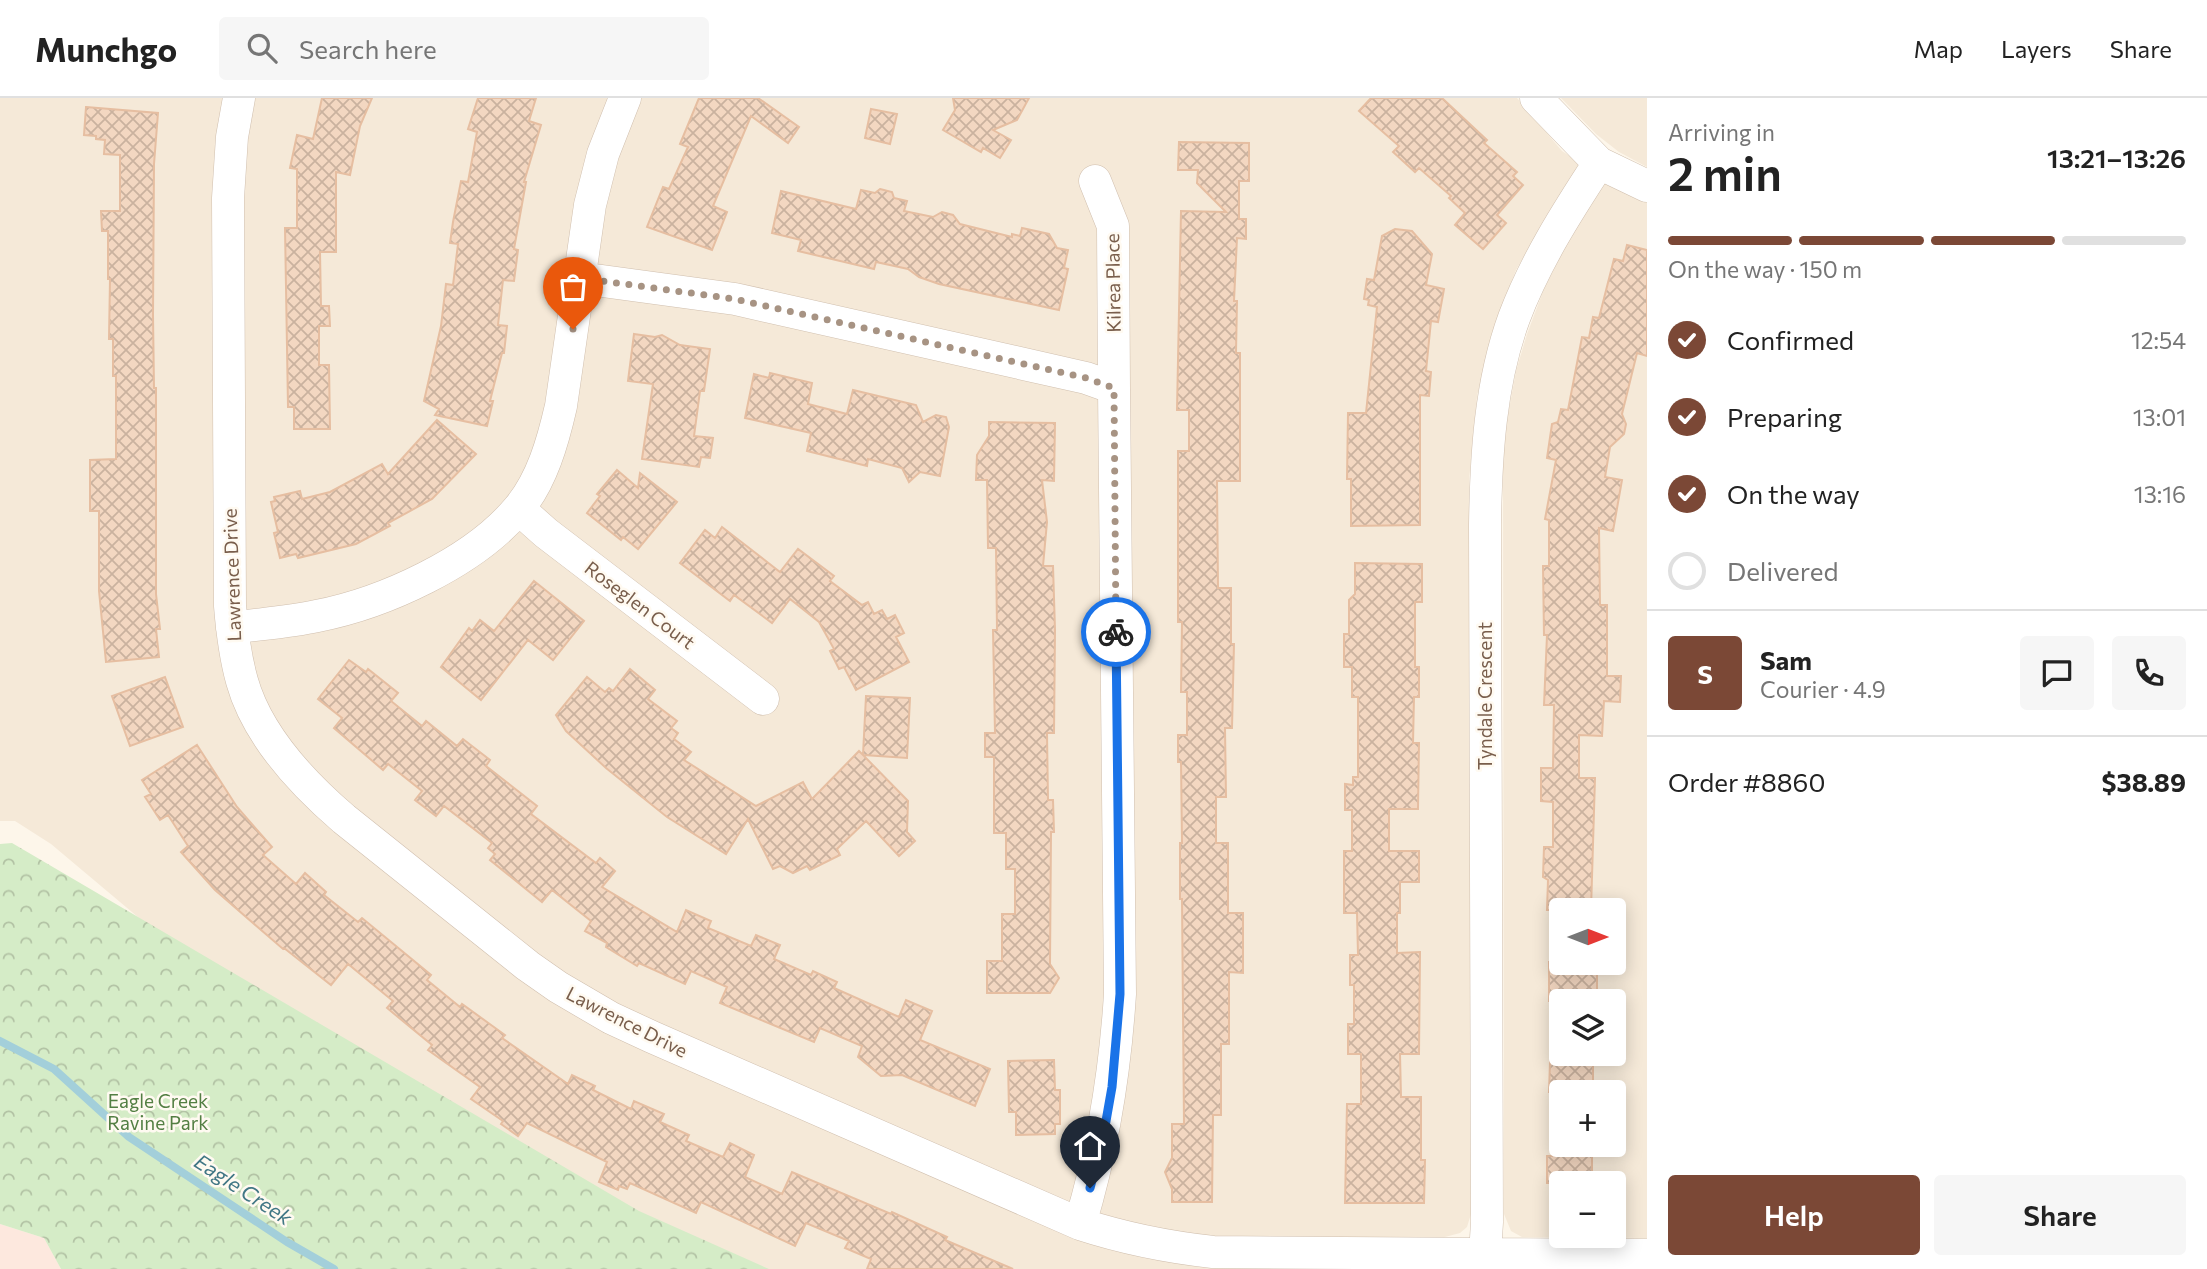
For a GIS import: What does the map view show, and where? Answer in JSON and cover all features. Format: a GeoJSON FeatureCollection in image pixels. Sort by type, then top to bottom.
{"type":"FeatureCollection","features":[{"type":"Feature","properties":{"kind":"street","name":"Lawrence Drive"},"geometry":{"type":"LineString","coordinates":[[239,98],[230,151],[228,198],[232,628],[242,682],[252,706],[287,760],[318,797],[528,966],[558,988],[611,1018],[1080,1224],[1149,1243],[1213,1252],[1481,1262],[1647,1255]]}},
{"type":"Feature","properties":{"kind":"street"},"geometry":{"type":"LineString","coordinates":[[232,628],[317,616],[398,591],[452,563],[519,509],[540,471],[562,406],[596,175],[625,98]]}},
{"type":"Feature","properties":{"kind":"street"},"geometry":{"type":"LineString","coordinates":[[1536,98],[1599,163],[1647,186]]}},
{"type":"Feature","properties":{"kind":"street","name":"Tyndale Crescent"},"geometry":{"type":"LineString","coordinates":[[1481,1262],[1487,1222],[1485,525],[1489,433],[1496,389],[1514,318],[1551,239],[1599,163]]}},
{"type":"Feature","properties":{"kind":"street","name":"Kilrea Place"},"geometry":{"type":"LineString","coordinates":[[1080,1224],[1112,1087],[1120,994],[1112,226],[1095,181]]}},
{"type":"Feature","properties":{"kind":"street"},"geometry":{"type":"LineString","coordinates":[[580,278],[735,299],[791,310],[1086,378],[1114,388]]}},
{"type":"Feature","properties":{"kind":"street","name":"Roseglen Court"},"geometry":{"type":"LineString","coordinates":[[519,509],[546,533],[763,699]]}},
{"type":"Feature","properties":{"kind":"shaded area"},"geometry":{"type":"Polygon","coordinates":[[[0,98],[1517,98],[1562,151],[1628,195],[1647,203],[1647,1238],[1626,1238],[1626,1171],[1549,1171],[1549,1237],[1522,1237],[1511,1231],[1504,1214],[1503,456],[1516,371],[1527,334],[1544,289],[1589,208],[1565,186],[1516,270],[1496,322],[1477,396],[1469,481],[1471,1214],[1467,1227],[1460,1233],[1445,1237],[1433,1269],[687,1269],[233,997],[51,844],[15,821],[0,821],[0,98]]]}},
{"type":"Feature","properties":{"kind":"shaded area"},"geometry":{"type":"Polygon","coordinates":[[[1561,98],[1647,98],[1647,167],[1619,152],[1596,134],[1561,98]]]}},
{"type":"Feature","properties":{"kind":"shaded area"},"geometry":{"type":"Polygon","coordinates":[[[0,1224],[44,1238],[61,1269],[0,1269],[0,1224]]]}},
{"type":"Feature","properties":{"kind":"green space","name":"Eagle Creek Ravine Park"},"geometry":{"type":"Polygon","coordinates":[[[12,843],[639,1211],[769,1269],[61,1269],[44,1238],[0,1224],[0,844],[12,843]]]}},
{"type":"Feature","properties":{"kind":"building"},"geometry":{"type":"Polygon","coordinates":[[[322,98],[372,98],[360,126],[350,175],[336,172],[336,252],[320,252],[321,306],[329,306],[330,326],[319,326],[319,365],[329,365],[330,429],[294,429],[294,407],[288,407],[285,228],[297,228],[297,169],[290,168],[297,135],[313,139],[322,98]]]}},
{"type":"Feature","properties":{"kind":"building"},"geometry":{"type":"Polygon","coordinates":[[[478,98],[536,98],[529,121],[541,125],[524,182],[514,249],[518,250],[514,281],[503,280],[498,325],[507,326],[504,353],[490,401],[493,401],[487,426],[435,415],[439,409],[424,401],[441,326],[446,284],[453,285],[458,244],[450,243],[461,181],[468,182],[477,132],[468,129],[478,98]]]}},
{"type":"Feature","properties":{"kind":"building"},"geometry":{"type":"Polygon","coordinates":[[[699,98],[758,98],[799,127],[788,143],[751,116],[713,206],[727,212],[712,250],[647,227],[663,187],[669,189],[688,147],[680,144],[699,98]]]}},
{"type":"Feature","properties":{"kind":"building"},"geometry":{"type":"Polygon","coordinates":[[[953,98],[1029,98],[1017,120],[993,130],[1011,140],[1000,158],[983,148],[981,152],[943,130],[955,110],[953,98]]]}},
{"type":"Feature","properties":{"kind":"building"},"geometry":{"type":"Polygon","coordinates":[[[1371,98],[1442,98],[1487,140],[1484,143],[1517,172],[1513,176],[1523,185],[1497,215],[1506,223],[1483,249],[1455,225],[1465,213],[1449,198],[1451,196],[1419,168],[1415,172],[1393,152],[1399,146],[1359,111],[1371,98]]]}},
{"type":"Feature","properties":{"kind":"building"},"geometry":{"type":"Polygon","coordinates":[[[86,107],[158,113],[154,164],[153,315],[156,388],[156,594],[160,629],[156,629],[159,657],[106,662],[99,591],[99,511],[90,511],[90,460],[116,459],[116,376],[113,376],[113,339],[109,339],[108,231],[102,231],[101,211],[120,211],[120,155],[104,154],[105,140],[84,135],[86,107]]]}},
{"type":"Feature","properties":{"kind":"building"},"geometry":{"type":"Polygon","coordinates":[[[871,109],[897,114],[890,144],[865,138],[871,109]]]}},
{"type":"Feature","properties":{"kind":"building"},"geometry":{"type":"Polygon","coordinates":[[[1179,142],[1249,143],[1249,181],[1239,181],[1239,219],[1246,219],[1246,239],[1237,238],[1234,301],[1237,301],[1236,353],[1240,353],[1240,481],[1217,481],[1218,588],[1231,588],[1231,644],[1234,644],[1232,728],[1225,728],[1226,797],[1216,797],[1216,843],[1228,843],[1228,913],[1243,913],[1243,973],[1229,972],[1229,1044],[1221,1044],[1221,1115],[1213,1115],[1212,1202],[1172,1202],[1172,1189],[1165,1172],[1172,1158],[1172,1124],[1184,1124],[1180,899],[1181,762],[1178,762],[1178,735],[1187,735],[1187,692],[1181,692],[1182,622],[1178,622],[1178,451],[1189,451],[1189,410],[1177,410],[1181,211],[1226,212],[1197,183],[1198,170],[1178,170],[1179,142]]]}},
{"type":"Feature","properties":{"kind":"building"},"geometry":{"type":"Polygon","coordinates":[[[880,189],[892,192],[894,198],[907,201],[904,211],[933,217],[942,212],[953,215],[960,224],[1012,237],[1012,234],[1020,236],[1022,228],[1049,234],[1057,248],[1068,250],[1064,268],[1068,269],[1059,310],[939,284],[919,277],[908,269],[876,262],[874,269],[798,251],[801,240],[772,233],[781,191],[856,209],[861,190],[875,193],[880,189]]]}},
{"type":"Feature","properties":{"kind":"building"},"geometry":{"type":"Polygon","coordinates":[[[1395,229],[1412,231],[1432,254],[1426,285],[1444,289],[1438,322],[1431,321],[1426,371],[1431,372],[1429,396],[1420,395],[1420,525],[1351,526],[1351,479],[1347,479],[1348,413],[1366,413],[1377,307],[1368,305],[1369,300],[1364,299],[1367,279],[1374,280],[1382,236],[1395,229]]]}},
{"type":"Feature","properties":{"kind":"building"},"geometry":{"type":"Polygon","coordinates":[[[1627,245],[1647,250],[1647,356],[1637,353],[1622,414],[1626,424],[1624,434],[1610,447],[1605,477],[1622,480],[1613,531],[1599,528],[1600,605],[1607,605],[1607,676],[1621,676],[1620,702],[1604,701],[1602,736],[1579,735],[1579,778],[1595,778],[1591,898],[1549,898],[1547,910],[1548,880],[1543,877],[1544,847],[1553,847],[1553,802],[1541,801],[1541,768],[1553,768],[1554,705],[1544,705],[1547,635],[1544,635],[1543,566],[1549,566],[1549,520],[1545,519],[1556,460],[1547,458],[1552,424],[1558,422],[1561,409],[1568,410],[1582,337],[1589,338],[1593,317],[1599,318],[1614,259],[1623,261],[1627,245]]]}},
{"type":"Feature","properties":{"kind":"building"},"geometry":{"type":"Polygon","coordinates":[[[634,334],[655,337],[662,335],[680,345],[710,349],[704,391],[700,391],[694,436],[713,438],[710,458],[701,457],[699,467],[642,459],[653,384],[628,381],[634,334]]]}},
{"type":"Feature","properties":{"kind":"building"},"geometry":{"type":"Polygon","coordinates":[[[770,373],[812,383],[808,404],[847,414],[853,390],[916,405],[923,422],[936,415],[946,417],[949,427],[940,476],[920,472],[909,482],[902,468],[868,459],[867,466],[807,451],[811,433],[745,418],[754,374],[769,378],[770,373]]]}},
{"type":"Feature","properties":{"kind":"building"},"geometry":{"type":"Polygon","coordinates":[[[437,420],[476,454],[432,499],[356,544],[298,558],[296,554],[280,558],[274,533],[278,532],[271,502],[275,501],[274,497],[300,491],[302,499],[330,492],[382,464],[388,474],[437,420]]]}},
{"type":"Feature","properties":{"kind":"building"},"geometry":{"type":"Polygon","coordinates":[[[989,422],[1055,423],[1054,481],[1042,480],[1047,522],[1043,566],[1053,566],[1055,630],[1054,733],[1047,733],[1048,800],[1053,800],[1054,832],[1051,832],[1050,964],[1059,978],[1050,993],[987,993],[987,961],[1002,961],[1002,914],[1015,914],[1015,869],[1006,869],[1006,833],[994,833],[994,757],[985,757],[985,733],[995,733],[993,630],[997,630],[996,548],[988,548],[987,480],[976,480],[977,455],[989,436],[989,422]]]}},
{"type":"Feature","properties":{"kind":"building"},"geometry":{"type":"Polygon","coordinates":[[[617,470],[638,488],[640,473],[677,502],[638,549],[623,537],[621,540],[587,513],[600,496],[597,494],[617,470]]]}},
{"type":"Feature","properties":{"kind":"building"},"geometry":{"type":"Polygon","coordinates":[[[722,527],[780,572],[798,549],[834,576],[830,581],[862,605],[868,602],[874,614],[882,610],[887,619],[895,615],[904,633],[896,637],[909,662],[856,690],[844,667],[839,669],[830,651],[834,649],[819,622],[790,599],[772,623],[734,595],[730,601],[680,563],[705,530],[715,538],[722,527]]]}},
{"type":"Feature","properties":{"kind":"building"},"geometry":{"type":"Polygon","coordinates":[[[1355,563],[1422,564],[1422,602],[1415,602],[1415,667],[1419,667],[1419,697],[1414,697],[1413,743],[1419,743],[1418,809],[1389,809],[1389,851],[1419,851],[1419,882],[1400,882],[1397,953],[1420,952],[1419,1054],[1400,1054],[1401,1097],[1421,1097],[1421,1160],[1425,1160],[1424,1203],[1345,1203],[1347,1104],[1361,1104],[1361,1054],[1348,1054],[1348,1024],[1354,1024],[1354,985],[1350,985],[1350,955],[1358,955],[1357,913],[1344,913],[1344,851],[1352,851],[1352,810],[1345,810],[1345,784],[1353,785],[1353,777],[1358,777],[1358,697],[1352,697],[1352,667],[1344,667],[1344,634],[1349,634],[1349,600],[1355,594],[1355,563]]]}},
{"type":"Feature","properties":{"kind":"building"},"geometry":{"type":"Polygon","coordinates":[[[534,581],[584,621],[553,660],[528,640],[481,700],[441,667],[469,628],[472,631],[480,620],[494,631],[534,581]]]}},
{"type":"Feature","properties":{"kind":"building"},"geometry":{"type":"Polygon","coordinates":[[[349,660],[366,672],[368,669],[398,693],[391,701],[422,726],[426,721],[457,746],[463,739],[490,760],[486,766],[537,806],[531,814],[596,863],[600,858],[615,871],[602,887],[677,932],[686,910],[711,921],[708,928],[751,946],[756,935],[780,945],[774,959],[811,975],[813,971],[837,982],[834,988],[899,1017],[906,1000],[932,1011],[920,1040],[990,1069],[975,1106],[902,1075],[881,1076],[858,1057],[862,1046],[820,1028],[814,1042],[720,1003],[727,987],[691,971],[685,984],[639,963],[637,966],[606,947],[607,943],[585,931],[591,921],[552,890],[542,902],[490,860],[495,854],[488,848],[492,843],[444,806],[436,816],[415,800],[422,791],[388,764],[383,770],[334,728],[342,718],[318,699],[349,660]]]}},
{"type":"Feature","properties":{"kind":"building"},"geometry":{"type":"Polygon","coordinates":[[[630,669],[655,690],[648,699],[677,721],[671,728],[678,733],[674,739],[691,752],[684,760],[756,806],[803,782],[812,799],[859,751],[908,801],[907,832],[915,841],[899,856],[866,821],[837,849],[840,855],[810,870],[807,866],[793,873],[780,866],[773,869],[748,819],[726,854],[667,817],[606,768],[566,731],[556,715],[587,677],[605,692],[609,688],[613,691],[630,669]]]}},
{"type":"Feature","properties":{"kind":"building"},"geometry":{"type":"Polygon","coordinates":[[[165,677],[183,727],[130,746],[112,696],[165,677]]]}},
{"type":"Feature","properties":{"kind":"building"},"geometry":{"type":"Polygon","coordinates":[[[866,696],[910,698],[907,758],[863,755],[866,696]]]}},
{"type":"Feature","properties":{"kind":"building"},"geometry":{"type":"Polygon","coordinates":[[[197,745],[237,807],[272,847],[263,855],[296,884],[305,873],[326,892],[324,895],[358,922],[362,918],[431,975],[427,980],[460,1007],[462,1004],[505,1035],[502,1038],[568,1084],[572,1075],[595,1086],[593,1090],[631,1109],[634,1101],[664,1114],[660,1122],[689,1135],[686,1141],[723,1157],[730,1143],[754,1155],[745,1177],[782,1194],[792,1172],[891,1214],[892,1212],[947,1237],[945,1240],[1013,1269],[867,1269],[871,1259],[845,1248],[849,1241],[806,1223],[795,1246],[701,1202],[696,1213],[630,1183],[627,1189],[619,1186],[618,1190],[599,1182],[607,1162],[527,1123],[518,1136],[501,1124],[503,1121],[471,1099],[480,1087],[428,1050],[432,1045],[387,1008],[393,1001],[348,964],[331,985],[283,949],[215,890],[181,852],[188,846],[168,815],[160,820],[145,797],[151,794],[142,780],[197,745]]]}},
{"type":"Feature","properties":{"kind":"building"},"geometry":{"type":"Polygon","coordinates":[[[1549,975],[1597,975],[1597,989],[1549,989],[1549,975]]]}},
{"type":"Feature","properties":{"kind":"building"},"geometry":{"type":"Polygon","coordinates":[[[1054,1060],[1055,1090],[1060,1090],[1060,1124],[1055,1124],[1055,1134],[1016,1135],[1016,1112],[1009,1112],[1008,1061],[1054,1060]]]}},
{"type":"Feature","properties":{"kind":"building"},"geometry":{"type":"Polygon","coordinates":[[[1550,1066],[1593,1066],[1593,1080],[1549,1080],[1550,1066]]]}},
{"type":"Feature","properties":{"kind":"building"},"geometry":{"type":"Polygon","coordinates":[[[1547,1156],[1592,1157],[1592,1171],[1549,1171],[1547,1183],[1547,1156]]]}},
{"type":"Feature","properties":{"kind":"waterway","name":"Eagle Creek"},"geometry":{"type":"LineString","coordinates":[[0,1041],[54,1069],[129,1137],[287,1242],[334,1269]]}},
{"type":"Feature","properties":{"kind":"way so far"},"geometry":{"type":"LineString","coordinates":[[573,329],[580,278],[735,299],[791,310],[1086,378],[1114,388],[1116,632]]}},
{"type":"Feature","properties":{"kind":"route"},"geometry":{"type":"LineString","coordinates":[[1090,1188],[1112,1087],[1120,994],[1116,632]]}}]}
